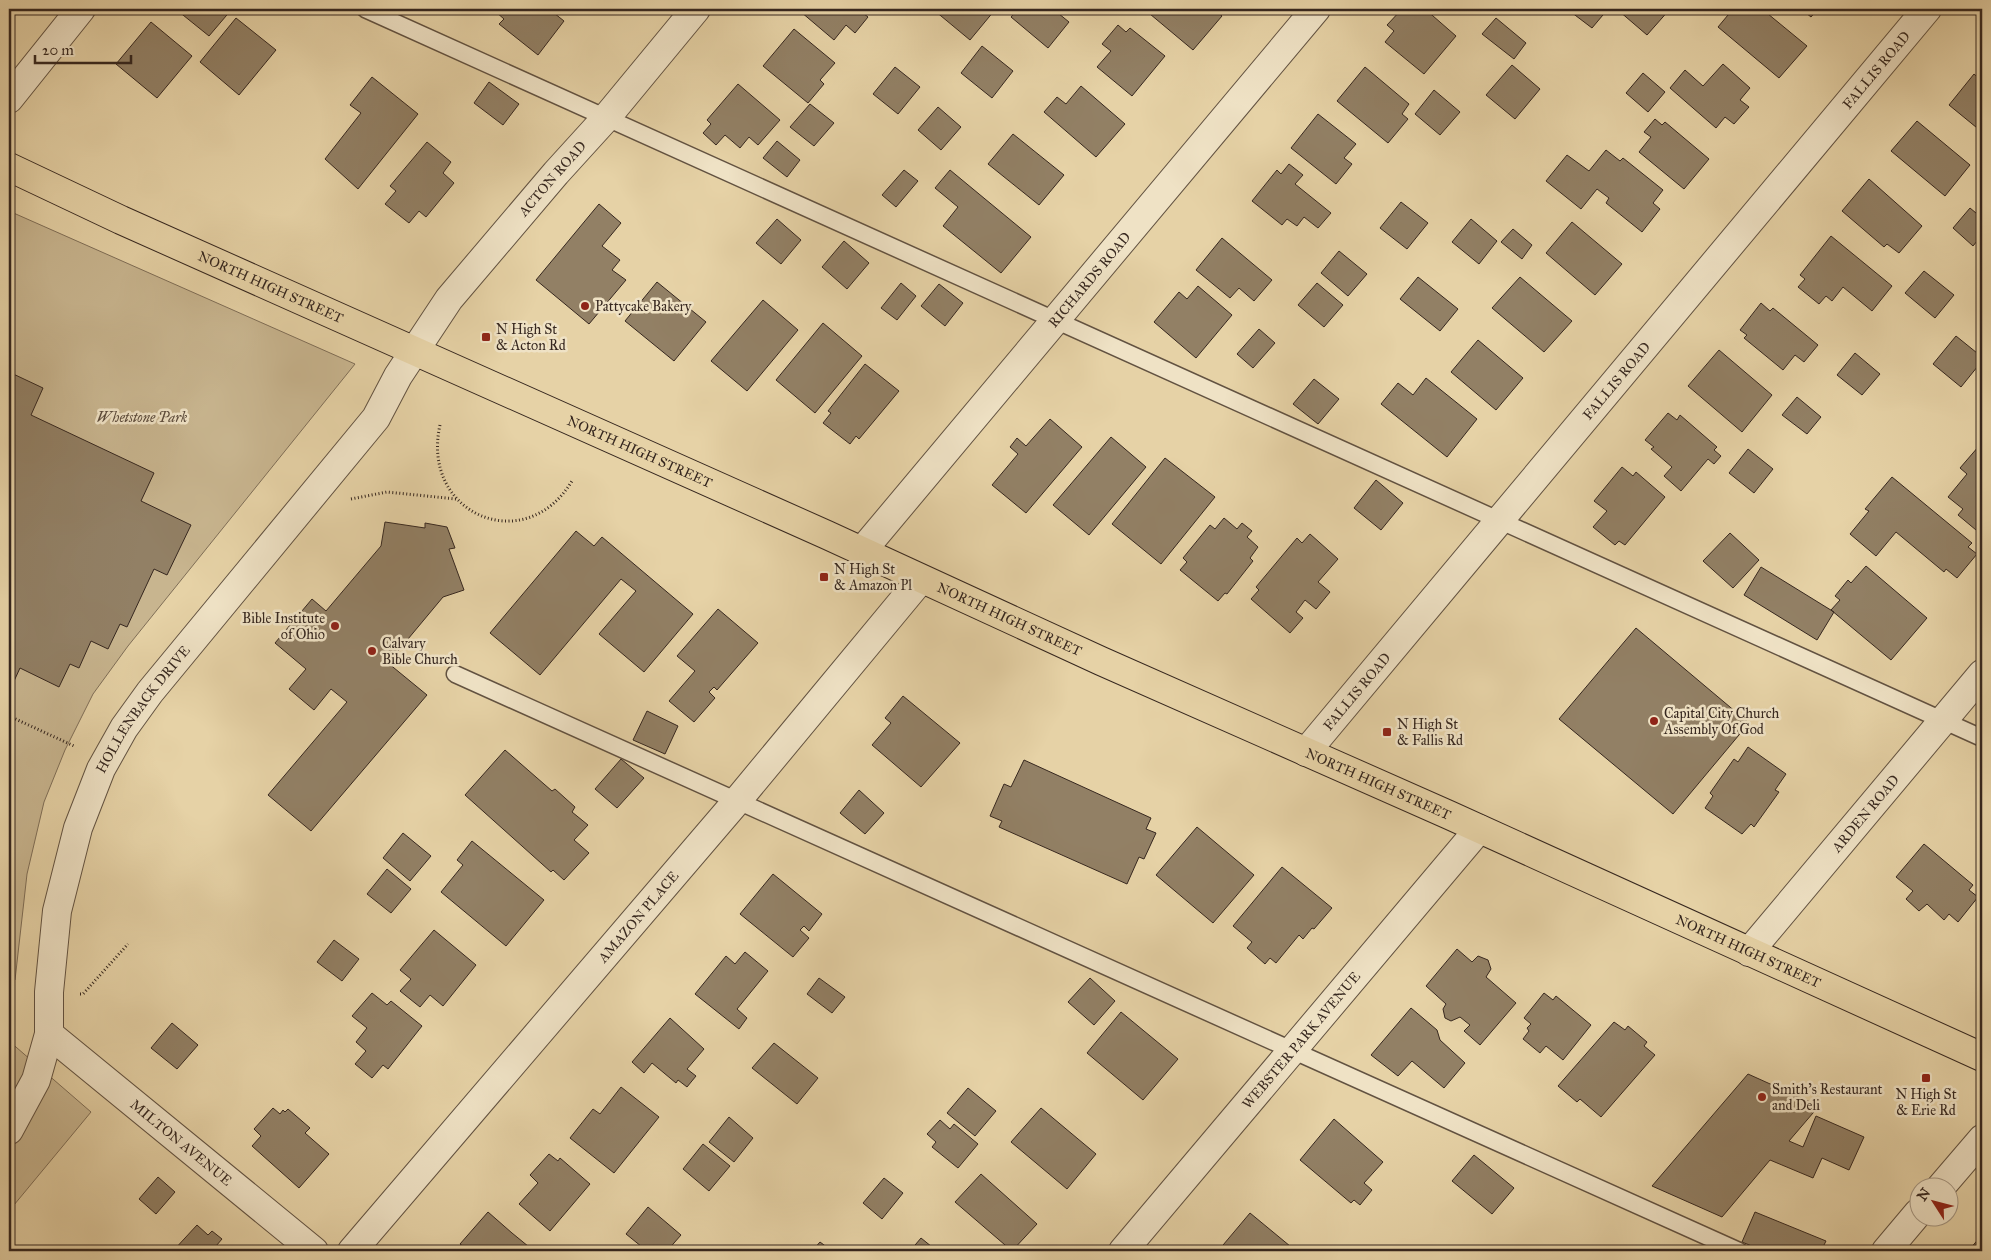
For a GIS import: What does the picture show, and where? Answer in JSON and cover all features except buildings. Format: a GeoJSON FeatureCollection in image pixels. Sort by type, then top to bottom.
{"type":"FeatureCollection","features":[{"type":"Feature","properties":{"kind":"main road","name":"NORTH HIGH STREET"},"geometry":{"type":"LineString","coordinates":[[9,167],[121,220],[862,551],[1982,1057]]}},
{"type":"Feature","properties":{"kind":"street"},"geometry":{"type":"LineString","coordinates":[[9,99],[81,9]]}},
{"type":"Feature","properties":{"kind":"street","name":"ACTON ROAD"},"geometry":{"type":"LineString","coordinates":[[414,350],[449,300],[549,180],[606,118],[696,9]]}},
{"type":"Feature","properties":{"kind":"street","name":"RICHARDS ROAD"},"geometry":{"type":"LineString","coordinates":[[862,551],[1316,9]]}},
{"type":"Feature","properties":{"kind":"street","name":"FALLIS ROAD"},"geometry":{"type":"LineString","coordinates":[[1306,752],[1926,9]]}},
{"type":"Feature","properties":{"kind":"street","name":"HOLLENBACK DRIVE"},"geometry":{"type":"LineString","coordinates":[[9,1130],[36,1080],[49,1034],[49,992],[56,911],[78,828],[101,769],[124,728],[150,692],[376,418],[414,350]]}},
{"type":"Feature","properties":{"kind":"street","name":"AMAZON PLACE"},"geometry":{"type":"LineString","coordinates":[[352,1251],[737,801],[921,579]]}},
{"type":"Feature","properties":{"kind":"street","name":"ARDEN ROAD"},"geometry":{"type":"LineString","coordinates":[[1749,952],[1982,674]]}},
{"type":"Feature","properties":{"kind":"street","name":"WEBSTER PARK AVENUE"},"geometry":{"type":"LineString","coordinates":[[1122,1251],[1479,829]]}},
{"type":"Feature","properties":{"kind":"street","name":"MILTON AVENUE"},"geometry":{"type":"LineString","coordinates":[[49,1034],[314,1251]]}},
{"type":"Feature","properties":{"kind":"street"},"geometry":{"type":"LineString","coordinates":[[1949,1178],[1982,1139]]}},
{"type":"Feature","properties":{"kind":"street"},"geometry":{"type":"LineString","coordinates":[[1886,1251],[1908,1225]]}},
{"type":"Feature","properties":{"kind":"lane"},"geometry":{"type":"LineString","coordinates":[[365,9],[1982,738]]}},
{"type":"Feature","properties":{"kind":"lane"},"geometry":{"type":"LineString","coordinates":[[455,674],[1739,1251]]}},
{"type":"Feature","properties":{"kind":"path"},"geometry":{"type":"LineString","coordinates":[[440,425],[437,449],[438,462],[448,488],[456,499],[467,508],[491,519],[519,520],[545,511],[556,503],[572,481]]}},
{"type":"Feature","properties":{"kind":"path"},"geometry":{"type":"LineString","coordinates":[[351,499],[387,492],[456,499]]}},
{"type":"Feature","properties":{"kind":"path"},"geometry":{"type":"LineString","coordinates":[[9,716],[74,746]]}},
{"type":"Feature","properties":{"kind":"path"},"geometry":{"type":"LineString","coordinates":[[76,994],[82,994],[128,944]]}},
{"type":"Feature","properties":{"kind":"green space","name":"Whetstone Park"},"geometry":{"type":"Polygon","coordinates":[[[9,211],[355,364],[128,646],[93,694],[65,750],[44,802],[27,874],[15,980],[10,984],[9,999],[9,211]]]}},
{"type":"Feature","properties":{"kind":"green space"},"geometry":{"type":"Polygon","coordinates":[[[9,1041],[91,1112],[9,1211],[9,1041]]]}},
{"type":"Feature","properties":{"kind":"place","name":"Pattycake Bakery"},"geometry":{"type":"Point","coordinates":[585,306]}},
{"type":"Feature","properties":{"kind":"place","name":"N High St & Acton Rd"},"geometry":{"type":"Point","coordinates":[486,337]}},
{"type":"Feature","properties":{"kind":"place","name":"N High St & Amazon Pl"},"geometry":{"type":"Point","coordinates":[824,577]}},
{"type":"Feature","properties":{"kind":"place","name":"Bible Institute of Ohio"},"geometry":{"type":"Point","coordinates":[335,626]}},
{"type":"Feature","properties":{"kind":"place","name":"Calvary Bible Church"},"geometry":{"type":"Point","coordinates":[372,651]}},
{"type":"Feature","properties":{"kind":"place","name":"Capital City Church Assembly Of God"},"geometry":{"type":"Point","coordinates":[1654,721]}},
{"type":"Feature","properties":{"kind":"place","name":"N High St & Fallis Rd"},"geometry":{"type":"Point","coordinates":[1387,732]}},
{"type":"Feature","properties":{"kind":"place","name":"N High St & Erie Rd"},"geometry":{"type":"Point","coordinates":[1926,1078]}},
{"type":"Feature","properties":{"kind":"place","name":"Smith's Restaurant and Deli"},"geometry":{"type":"Point","coordinates":[1762,1097]}}]}
